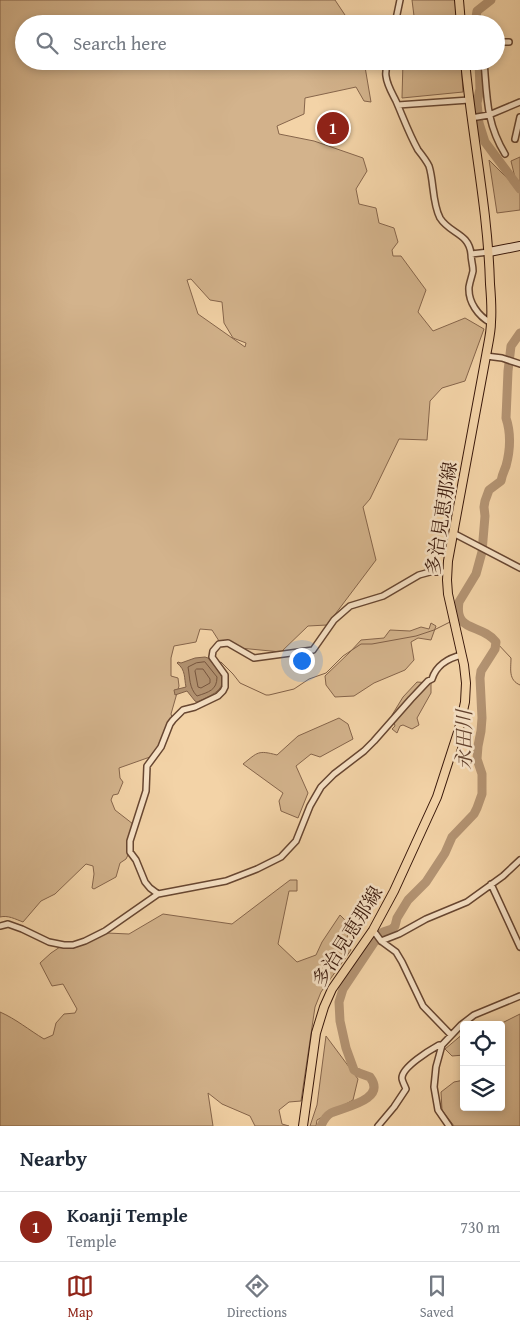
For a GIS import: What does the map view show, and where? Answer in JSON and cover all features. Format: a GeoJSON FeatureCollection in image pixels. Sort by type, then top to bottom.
{"type":"FeatureCollection","features":[{"type":"Feature","properties":{"kind":"main road"},"geometry":{"type":"LineString","coordinates":[[459,0],[460,15]]}},
{"type":"Feature","properties":{"kind":"main road","name":"多治見恵那線"},"geometry":{"type":"LineString","coordinates":[[303,1126],[316,1033],[324,1006],[332,989],[373,930],[394,891],[436,797],[459,729],[465,702],[466,683],[462,655],[448,594],[447,572],[491,323],[489,252],[466,70]]}},
{"type":"Feature","properties":{"kind":"street"},"geometry":{"type":"LineString","coordinates":[[397,15],[400,0]]}},
{"type":"Feature","properties":{"kind":"street"},"geometry":{"type":"LineString","coordinates":[[387,70],[386,75],[403,119],[429,167],[438,214],[446,226],[466,241],[470,247],[473,269],[470,285],[472,304],[491,323]]}},
{"type":"Feature","properties":{"kind":"street"},"geometry":{"type":"LineString","coordinates":[[484,70],[487,116],[498,143],[505,154]]}},
{"type":"Feature","properties":{"kind":"street"},"geometry":{"type":"LineString","coordinates":[[398,105],[469,100]]}},
{"type":"Feature","properties":{"kind":"street"},"geometry":{"type":"LineString","coordinates":[[473,118],[487,116],[520,102]]}},
{"type":"Feature","properties":{"kind":"street"},"geometry":{"type":"LineString","coordinates":[[515,139],[520,117]]}},
{"type":"Feature","properties":{"kind":"street"},"geometry":{"type":"LineString","coordinates":[[471,254],[520,246]]}},
{"type":"Feature","properties":{"kind":"street"},"geometry":{"type":"LineString","coordinates":[[486,356],[519,363]]}},
{"type":"Feature","properties":{"kind":"street"},"geometry":{"type":"LineString","coordinates":[[453,533],[520,568]]}},
{"type":"Feature","properties":{"kind":"street"},"geometry":{"type":"LineString","coordinates":[[158,894],[145,882],[129,847],[132,831],[146,791],[147,766],[158,752],[170,724],[176,716],[183,710],[195,707],[218,696],[223,691],[225,675],[212,657],[212,652],[219,644],[228,643],[254,658],[314,650],[334,620],[350,606],[384,596],[419,575],[430,572],[447,572]]}},
{"type":"Feature","properties":{"kind":"street"},"geometry":{"type":"LineString","coordinates":[[0,926],[8,924],[49,942],[64,946],[73,945],[92,939],[158,894],[226,882],[280,857],[296,841],[310,806],[321,787],[374,741],[411,699],[432,679],[441,665],[453,657],[462,655]]}},
{"type":"Feature","properties":{"kind":"street"},"geometry":{"type":"LineString","coordinates":[[382,941],[467,902],[520,860]]}},
{"type":"Feature","properties":{"kind":"street"},"geometry":{"type":"LineString","coordinates":[[491,884],[520,947]]}},
{"type":"Feature","properties":{"kind":"street"},"geometry":{"type":"LineString","coordinates":[[373,930],[382,941],[396,952],[423,1006],[451,1035]]}},
{"type":"Feature","properties":{"kind":"street"},"geometry":{"type":"LineString","coordinates":[[449,1126],[438,1110],[434,1087],[436,1067],[442,1045],[461,1025],[474,1015],[520,996]]}},
{"type":"Feature","properties":{"kind":"street"},"geometry":{"type":"LineString","coordinates":[[378,1126],[406,1090],[402,1075],[416,1058],[442,1045]]}},
{"type":"Feature","properties":{"kind":"shaded area"},"geometry":{"type":"Polygon","coordinates":[[[0,0],[335,0],[345,15],[15,15],[15,70],[366,70],[371,102],[364,101],[356,87],[305,98],[304,114],[277,126],[279,134],[314,141],[363,158],[367,171],[356,189],[359,204],[376,208],[379,223],[394,228],[398,242],[392,250],[393,256],[401,256],[426,290],[418,312],[433,331],[465,318],[484,329],[465,381],[442,388],[430,401],[427,440],[399,439],[370,499],[363,507],[376,560],[327,625],[308,626],[281,652],[229,647],[219,641],[212,630],[200,629],[196,642],[174,646],[171,658],[171,676],[178,678],[179,686],[171,714],[172,717],[161,744],[150,757],[119,768],[120,778],[123,782],[118,794],[113,795],[111,800],[115,810],[133,824],[129,853],[126,859],[120,863],[116,877],[94,889],[92,888],[93,866],[86,864],[55,894],[41,901],[23,922],[0,917],[0,0]],[[191,279],[187,280],[198,314],[245,347],[246,343],[233,338],[224,323],[222,302],[210,300],[191,279]]]}},
{"type":"Feature","properties":{"kind":"shaded area"},"geometry":{"type":"Polygon","coordinates":[[[412,0],[456,0],[457,15],[414,15],[412,0]]]}},
{"type":"Feature","properties":{"kind":"shaded area"},"geometry":{"type":"Polygon","coordinates":[[[403,70],[462,70],[463,92],[402,98],[403,70]]]}},
{"type":"Feature","properties":{"kind":"shaded area"},"geometry":{"type":"Polygon","coordinates":[[[520,157],[520,189],[516,182],[511,161],[520,157]]]}},
{"type":"Feature","properties":{"kind":"shaded area"},"geometry":{"type":"Polygon","coordinates":[[[489,160],[520,191],[520,210],[497,213],[489,160]]]}},
{"type":"Feature","properties":{"kind":"shaded area"},"geometry":{"type":"Polygon","coordinates":[[[431,623],[436,626],[431,640],[418,638],[411,642],[414,660],[405,670],[374,683],[354,696],[335,697],[326,685],[325,676],[361,640],[384,638],[390,630],[410,631],[421,627],[429,629],[431,623]]]}},
{"type":"Feature","properties":{"kind":"shaded area"},"geometry":{"type":"Polygon","coordinates":[[[417,682],[431,683],[431,693],[417,718],[419,725],[412,729],[403,725],[400,726],[397,733],[392,729],[395,726],[392,715],[403,697],[417,682]]]}},
{"type":"Feature","properties":{"kind":"shaded area"},"geometry":{"type":"Polygon","coordinates":[[[339,718],[348,724],[353,739],[320,757],[311,754],[296,766],[308,793],[298,818],[281,811],[279,801],[283,793],[243,764],[258,753],[277,755],[298,736],[339,718]]]}},
{"type":"Feature","properties":{"kind":"shaded area"},"geometry":{"type":"Polygon","coordinates":[[[290,880],[297,880],[297,891],[289,891],[278,944],[297,962],[316,955],[322,942],[340,915],[350,925],[346,942],[351,950],[321,992],[315,1007],[301,1101],[289,1102],[279,1110],[282,1124],[289,1126],[255,1126],[250,1116],[222,1104],[208,1093],[213,1126],[0,1126],[0,1012],[44,1039],[53,1035],[56,1023],[64,1014],[75,1013],[77,1009],[63,984],[52,986],[40,963],[51,953],[60,947],[69,948],[87,943],[107,933],[129,934],[163,914],[232,924],[290,880]]]}},
{"type":"Feature","properties":{"kind":"shaded area"},"geometry":{"type":"Polygon","coordinates":[[[520,1014],[520,1126],[454,1126],[442,1110],[441,1092],[454,1082],[460,1081],[460,1111],[505,1111],[505,1022],[520,1014]]]}},
{"type":"Feature","properties":{"kind":"shaded area"},"geometry":{"type":"Polygon","coordinates":[[[326,1036],[358,1079],[353,1100],[317,1120],[316,1126],[310,1126],[317,1105],[326,1036]]]}},
{"type":"Feature","properties":{"kind":"shaded area"},"geometry":{"type":"Polygon","coordinates":[[[460,1036],[460,1055],[452,1056],[445,1049],[460,1036]]]}},
{"type":"Feature","properties":{"kind":"water"},"geometry":{"type":"Polygon","coordinates":[[[205,657],[217,666],[222,680],[222,685],[219,689],[197,702],[187,691],[175,695],[174,690],[186,687],[183,671],[177,663],[205,657]]]}},
{"type":"Feature","properties":{"kind":"waterway","name":"永田川"},"geometry":{"type":"LineString","coordinates":[[476,15],[477,11],[491,0]]}},
{"type":"Feature","properties":{"kind":"waterway","name":"永田川"},"geometry":{"type":"LineString","coordinates":[[479,70],[480,89],[477,103],[479,123],[485,142],[520,189]]}},
{"type":"Feature","properties":{"kind":"waterway","name":"永田川"},"geometry":{"type":"LineString","coordinates":[[321,1126],[331,1113],[354,1105],[369,1097],[374,1085],[370,1077],[354,1070],[346,1048],[340,1021],[339,1002],[343,989],[377,938],[383,932],[395,926],[397,918],[408,900],[426,882],[445,853],[452,837],[474,814],[482,794],[482,774],[477,759],[482,718],[480,678],[481,671],[495,649],[496,642],[490,636],[461,619],[459,602],[476,574],[482,552],[485,501],[489,490],[501,481],[506,466],[509,448],[509,430],[506,418],[508,371],[511,346],[520,333]]}},
{"type":"Feature","properties":{"kind":"waterway"},"geometry":{"type":"LineString","coordinates":[[219,663],[221,662],[240,683],[269,695],[294,689],[309,679],[326,673],[343,656],[361,644],[372,644],[416,636],[450,622]]}},
{"type":"Feature","properties":{"kind":"waterway"},"geometry":{"type":"LineString","coordinates":[[496,642],[511,658],[512,677],[520,685]]}},
{"type":"Feature","properties":{"kind":"place","name":"Koanji Temple"},"geometry":{"type":"Point","coordinates":[333,128]}}]}
